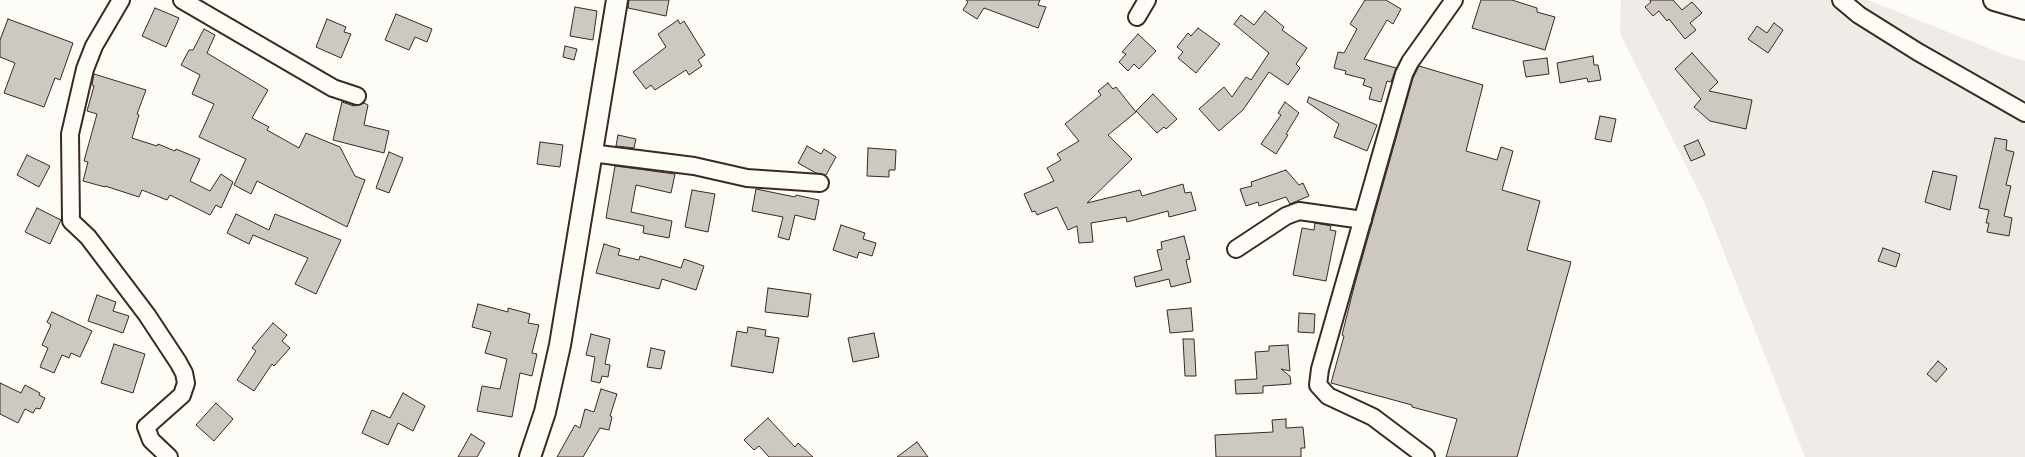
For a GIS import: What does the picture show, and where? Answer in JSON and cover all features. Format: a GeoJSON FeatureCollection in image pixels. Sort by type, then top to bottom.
{"type":"FeatureCollection","features":[{"type":"Feature","properties":{"kind":"main road"},"geometry":{"type":"LineString","coordinates":[[530,457],[545,412],[560,345],[617,0]]}},
{"type":"Feature","properties":{"kind":"main road"},"geometry":{"type":"LineString","coordinates":[[1994,0],[2025,9]]}},
{"type":"Feature","properties":{"kind":"street"},"geometry":{"type":"LineString","coordinates":[[120,0],[101,31],[85,69],[70,134],[71,221],[88,237],[147,315],[184,373],[186,383],[182,396],[146,427],[151,440],[169,457]]}},
{"type":"Feature","properties":{"kind":"street"},"geometry":{"type":"LineString","coordinates":[[182,0],[213,20],[333,88],[357,96]]}},
{"type":"Feature","properties":{"kind":"street"},"geometry":{"type":"LineString","coordinates":[[1137,17],[1147,0]]}},
{"type":"Feature","properties":{"kind":"street"},"geometry":{"type":"LineString","coordinates":[[1426,457],[1411,451],[1373,418],[1328,396],[1318,384],[1320,369],[1404,74],[1410,62],[1454,0]]}},
{"type":"Feature","properties":{"kind":"street"},"geometry":{"type":"LineString","coordinates":[[1841,0],[1859,15],[1918,52],[2025,113]]}},
{"type":"Feature","properties":{"kind":"street"},"geometry":{"type":"LineString","coordinates":[[591,153],[694,166],[747,178],[820,183]]}},
{"type":"Feature","properties":{"kind":"street"},"geometry":{"type":"LineString","coordinates":[[1236,249],[1286,216],[1299,211],[1363,220]]}},
{"type":"Feature","properties":{"kind":"shaded area"},"geometry":{"type":"Polygon","coordinates":[[[1621,0],[1868,0],[2025,61],[2025,457],[1805,457],[1704,202],[1620,33],[1621,0]]]}},
{"type":"Feature","properties":{"kind":"building"},"geometry":{"type":"Polygon","coordinates":[[[629,0],[669,0],[666,16],[628,8],[629,0]]]}},
{"type":"Feature","properties":{"kind":"building"},"geometry":{"type":"Polygon","coordinates":[[[966,0],[1040,0],[1038,5],[1046,7],[1038,28],[984,8],[977,19],[963,10],[968,2],[966,0]]]}},
{"type":"Feature","properties":{"kind":"building"},"geometry":{"type":"Polygon","coordinates":[[[1365,0],[1386,0],[1401,9],[1393,24],[1387,20],[1364,59],[1396,68],[1391,82],[1387,81],[1381,102],[1369,99],[1372,88],[1363,85],[1365,79],[1345,74],[1346,71],[1334,68],[1338,52],[1344,53],[1357,29],[1350,24],[1365,0]]]}},
{"type":"Feature","properties":{"kind":"building"},"geometry":{"type":"Polygon","coordinates":[[[1481,0],[1512,0],[1537,8],[1537,12],[1555,17],[1545,50],[1472,28],[1481,0]]]}},
{"type":"Feature","properties":{"kind":"building"},"geometry":{"type":"Polygon","coordinates":[[[1650,0],[1673,0],[1682,10],[1692,2],[1702,13],[1690,23],[1696,30],[1685,39],[1669,19],[1667,21],[1659,11],[1653,16],[1645,7],[1651,2],[1650,0]]]}},
{"type":"Feature","properties":{"kind":"building"},"geometry":{"type":"Polygon","coordinates":[[[575,7],[597,11],[593,40],[570,36],[575,7]]]}},
{"type":"Feature","properties":{"kind":"building"},"geometry":{"type":"Polygon","coordinates":[[[155,8],[179,18],[166,47],[142,36],[155,8]]]}},
{"type":"Feature","properties":{"kind":"building"},"geometry":{"type":"Polygon","coordinates":[[[1265,11],[1284,27],[1282,30],[1307,48],[1296,64],[1300,68],[1288,85],[1269,72],[1243,110],[1219,131],[1199,109],[1224,87],[1232,97],[1246,77],[1251,80],[1269,53],[1234,24],[1241,15],[1254,25],[1265,11]]]}},
{"type":"Feature","properties":{"kind":"building"},"geometry":{"type":"Polygon","coordinates":[[[396,14],[432,29],[427,42],[415,37],[409,50],[385,40],[396,14]]]}},
{"type":"Feature","properties":{"kind":"building"},"geometry":{"type":"Polygon","coordinates":[[[8,19],[73,43],[60,80],[55,78],[44,107],[4,93],[15,63],[0,57],[0,40],[8,19]]]}},
{"type":"Feature","properties":{"kind":"building"},"geometry":{"type":"Polygon","coordinates":[[[327,19],[346,27],[344,32],[351,34],[341,58],[316,47],[327,19]]]}},
{"type":"Feature","properties":{"kind":"building"},"geometry":{"type":"Polygon","coordinates":[[[678,20],[680,24],[684,21],[705,55],[698,60],[702,66],[689,75],[686,70],[655,90],[651,85],[646,89],[633,72],[666,47],[658,34],[678,20]]]}},
{"type":"Feature","properties":{"kind":"building"},"geometry":{"type":"Polygon","coordinates":[[[1774,23],[1783,30],[1768,53],[1748,39],[1757,26],[1767,33],[1774,23]]]}},
{"type":"Feature","properties":{"kind":"building"},"geometry":{"type":"Polygon","coordinates":[[[1198,28],[1220,44],[1196,73],[1178,58],[1183,52],[1177,47],[1188,33],[1191,36],[1198,28]]]}},
{"type":"Feature","properties":{"kind":"building"},"geometry":{"type":"Polygon","coordinates":[[[204,29],[215,35],[207,53],[268,90],[252,118],[269,127],[267,130],[299,148],[306,133],[340,147],[355,176],[365,180],[347,227],[257,181],[251,194],[234,185],[246,159],[199,137],[214,104],[192,94],[200,75],[181,65],[189,50],[193,50],[204,29]]]}},
{"type":"Feature","properties":{"kind":"building"},"geometry":{"type":"Polygon","coordinates":[[[1138,34],[1156,51],[1139,69],[1134,64],[1128,71],[1119,62],[1126,54],[1122,52],[1138,34]]]}},
{"type":"Feature","properties":{"kind":"building"},"geometry":{"type":"Polygon","coordinates":[[[565,46],[577,49],[574,60],[563,57],[565,46]]]}},
{"type":"Feature","properties":{"kind":"building"},"geometry":{"type":"Polygon","coordinates":[[[1692,53],[1718,82],[1709,91],[1752,100],[1746,129],[1710,121],[1694,107],[1701,99],[1675,69],[1692,53]]]}},
{"type":"Feature","properties":{"kind":"building"},"geometry":{"type":"Polygon","coordinates":[[[1593,56],[1594,65],[1598,65],[1601,80],[1588,82],[1587,78],[1560,83],[1557,63],[1593,56]]]}},
{"type":"Feature","properties":{"kind":"building"},"geometry":{"type":"Polygon","coordinates":[[[1547,58],[1549,74],[1526,77],[1523,61],[1547,58]]]}},
{"type":"Feature","properties":{"kind":"building"},"geometry":{"type":"Polygon","coordinates":[[[1419,66],[1483,85],[1466,151],[1497,160],[1501,147],[1513,151],[1502,190],[1540,201],[1527,250],[1571,262],[1517,457],[1446,457],[1457,419],[1331,383],[1344,336],[1342,335],[1354,287],[1413,78],[1419,66]]]}},
{"type":"Feature","properties":{"kind":"building"},"geometry":{"type":"Polygon","coordinates":[[[94,74],[146,90],[137,114],[139,115],[132,138],[157,146],[158,144],[175,151],[176,149],[200,159],[190,181],[210,191],[221,174],[233,182],[221,208],[216,205],[210,215],[170,195],[167,200],[142,190],[139,197],[83,181],[88,162],[84,161],[97,114],[87,111],[94,86],[92,85],[94,74]]]}},
{"type":"Feature","properties":{"kind":"building"},"geometry":{"type":"Polygon","coordinates":[[[1108,83],[1113,89],[1116,87],[1136,112],[1108,135],[1132,159],[1087,203],[1140,190],[1142,196],[1183,184],[1185,193],[1191,192],[1196,210],[1169,217],[1168,211],[1127,222],[1126,217],[1091,223],[1093,242],[1079,243],[1077,226],[1068,230],[1057,207],[1037,215],[1035,211],[1032,212],[1024,194],[1054,181],[1047,168],[1061,160],[1057,154],[1079,141],[1065,124],[1101,95],[1098,91],[1108,83]]]}},
{"type":"Feature","properties":{"kind":"building"},"geometry":{"type":"Polygon","coordinates":[[[1153,94],[1177,119],[1166,129],[1164,127],[1157,133],[1136,111],[1153,94]]]}},
{"type":"Feature","properties":{"kind":"building"},"geometry":{"type":"Polygon","coordinates":[[[1309,97],[1377,125],[1367,151],[1334,137],[1339,124],[1307,102],[1309,97]]]}},
{"type":"Feature","properties":{"kind":"building"},"geometry":{"type":"Polygon","coordinates":[[[342,102],[354,106],[364,103],[368,105],[364,125],[389,131],[384,153],[333,140],[342,102]]]}},
{"type":"Feature","properties":{"kind":"building"},"geometry":{"type":"Polygon","coordinates":[[[1285,102],[1299,113],[1276,154],[1261,144],[1281,115],[1278,113],[1285,102]]]}},
{"type":"Feature","properties":{"kind":"building"},"geometry":{"type":"Polygon","coordinates":[[[1600,116],[1616,119],[1611,142],[1595,139],[1600,116]]]}},
{"type":"Feature","properties":{"kind":"building"},"geometry":{"type":"Polygon","coordinates":[[[618,135],[636,139],[634,148],[616,146],[618,135]]]}},
{"type":"Feature","properties":{"kind":"building"},"geometry":{"type":"Polygon","coordinates":[[[1995,138],[2007,140],[2006,150],[2014,152],[2006,185],[2011,186],[2004,216],[2012,218],[2009,236],[1987,232],[1989,223],[1986,223],[1989,210],[1979,208],[1995,138]]]}},
{"type":"Feature","properties":{"kind":"building"},"geometry":{"type":"Polygon","coordinates":[[[1698,140],[1705,155],[1691,161],[1684,146],[1698,140]]]}},
{"type":"Feature","properties":{"kind":"building"},"geometry":{"type":"Polygon","coordinates":[[[540,142],[563,145],[560,167],[537,164],[540,142]]]}},
{"type":"Feature","properties":{"kind":"building"},"geometry":{"type":"Polygon","coordinates":[[[807,146],[821,154],[824,149],[836,157],[826,175],[816,173],[798,163],[807,146]]]}},
{"type":"Feature","properties":{"kind":"building"},"geometry":{"type":"Polygon","coordinates":[[[868,148],[896,150],[895,170],[889,170],[889,177],[867,176],[868,148]]]}},
{"type":"Feature","properties":{"kind":"building"},"geometry":{"type":"Polygon","coordinates":[[[389,152],[403,158],[389,193],[376,188],[389,152]]]}},
{"type":"Feature","properties":{"kind":"building"},"geometry":{"type":"Polygon","coordinates":[[[27,155],[50,166],[39,187],[17,175],[27,155]]]}},
{"type":"Feature","properties":{"kind":"building"},"geometry":{"type":"Polygon","coordinates":[[[615,166],[675,174],[671,193],[636,185],[631,212],[672,221],[669,238],[643,233],[644,226],[606,218],[615,166]]]}},
{"type":"Feature","properties":{"kind":"building"},"geometry":{"type":"Polygon","coordinates":[[[1286,170],[1299,185],[1303,183],[1309,196],[1290,204],[1286,197],[1259,206],[1258,202],[1246,206],[1240,189],[1252,186],[1251,182],[1286,170]]]}},
{"type":"Feature","properties":{"kind":"building"},"geometry":{"type":"Polygon","coordinates":[[[1933,171],[1957,176],[1950,210],[1925,202],[1933,171]]]}},
{"type":"Feature","properties":{"kind":"building"},"geometry":{"type":"Polygon","coordinates":[[[756,189],[819,200],[815,220],[795,215],[789,240],[778,237],[783,217],[752,211],[756,189]]]}},
{"type":"Feature","properties":{"kind":"building"},"geometry":{"type":"Polygon","coordinates":[[[692,190],[715,194],[708,232],[685,227],[692,190]]]}},
{"type":"Feature","properties":{"kind":"building"},"geometry":{"type":"Polygon","coordinates":[[[37,208],[61,220],[50,244],[25,232],[37,208]]]}},
{"type":"Feature","properties":{"kind":"building"},"geometry":{"type":"Polygon","coordinates":[[[236,214],[269,230],[275,214],[341,240],[316,294],[295,284],[308,258],[253,235],[249,244],[227,233],[236,214]]]}},
{"type":"Feature","properties":{"kind":"building"},"geometry":{"type":"Polygon","coordinates":[[[1315,223],[1331,226],[1330,230],[1336,231],[1326,281],[1293,275],[1302,228],[1314,230],[1315,223]]]}},
{"type":"Feature","properties":{"kind":"building"},"geometry":{"type":"Polygon","coordinates":[[[841,225],[865,233],[863,239],[876,243],[872,256],[859,252],[857,258],[833,250],[841,225]]]}},
{"type":"Feature","properties":{"kind":"building"},"geometry":{"type":"Polygon","coordinates":[[[1184,236],[1190,259],[1186,260],[1191,282],[1171,287],[1169,279],[1136,287],[1134,277],[1162,270],[1157,250],[1162,249],[1161,242],[1184,236]]]}},
{"type":"Feature","properties":{"kind":"building"},"geometry":{"type":"Polygon","coordinates":[[[604,244],[620,249],[618,255],[639,260],[640,256],[681,268],[684,259],[704,266],[696,290],[662,279],[659,289],[596,273],[604,244]]]}},
{"type":"Feature","properties":{"kind":"building"},"geometry":{"type":"Polygon","coordinates":[[[1883,248],[1900,254],[1896,267],[1878,261],[1883,248]]]}},
{"type":"Feature","properties":{"kind":"building"},"geometry":{"type":"Polygon","coordinates":[[[768,288],[811,294],[808,317],[765,312],[768,288]]]}},
{"type":"Feature","properties":{"kind":"building"},"geometry":{"type":"Polygon","coordinates":[[[97,295],[116,302],[113,311],[129,316],[123,333],[88,321],[97,295]]]}},
{"type":"Feature","properties":{"kind":"building"},"geometry":{"type":"Polygon","coordinates":[[[478,304],[508,312],[508,308],[530,314],[528,323],[539,325],[532,353],[537,354],[532,376],[520,373],[512,417],[477,411],[482,386],[500,389],[507,359],[485,353],[491,332],[472,327],[478,304]]]}},
{"type":"Feature","properties":{"kind":"building"},"geometry":{"type":"Polygon","coordinates":[[[1191,308],[1193,331],[1170,333],[1167,310],[1191,308]]]}},
{"type":"Feature","properties":{"kind":"building"},"geometry":{"type":"Polygon","coordinates":[[[52,312],[92,331],[80,357],[71,353],[69,358],[62,355],[54,373],[40,367],[48,348],[42,345],[51,325],[47,322],[52,312]]]}},
{"type":"Feature","properties":{"kind":"building"},"geometry":{"type":"Polygon","coordinates":[[[1299,313],[1315,314],[1314,333],[1298,332],[1299,313]]]}},
{"type":"Feature","properties":{"kind":"building"},"geometry":{"type":"Polygon","coordinates":[[[273,323],[287,335],[282,341],[290,348],[274,366],[272,364],[254,391],[237,380],[256,351],[252,348],[273,323]]]}},
{"type":"Feature","properties":{"kind":"building"},"geometry":{"type":"Polygon","coordinates":[[[748,327],[766,330],[765,336],[779,338],[773,373],[731,366],[737,331],[747,333],[748,327]]]}},
{"type":"Feature","properties":{"kind":"building"},"geometry":{"type":"Polygon","coordinates":[[[874,333],[879,357],[853,362],[848,338],[874,333]]]}},
{"type":"Feature","properties":{"kind":"building"},"geometry":{"type":"Polygon","coordinates":[[[591,334],[610,339],[605,364],[610,365],[608,377],[602,376],[600,383],[591,381],[595,357],[586,355],[591,334]]]}},
{"type":"Feature","properties":{"kind":"building"},"geometry":{"type":"Polygon","coordinates":[[[1183,339],[1194,339],[1196,376],[1185,376],[1183,339]]]}},
{"type":"Feature","properties":{"kind":"building"},"geometry":{"type":"Polygon","coordinates":[[[114,344],[145,354],[133,393],[101,383],[114,344]]]}},
{"type":"Feature","properties":{"kind":"building"},"geometry":{"type":"Polygon","coordinates":[[[1288,345],[1290,371],[1281,369],[1290,376],[1291,384],[1263,386],[1263,393],[1236,394],[1235,380],[1257,379],[1255,352],[1269,351],[1269,346],[1288,345]]]}},
{"type":"Feature","properties":{"kind":"building"},"geometry":{"type":"Polygon","coordinates":[[[651,348],[665,351],[661,369],[647,367],[651,348]]]}},
{"type":"Feature","properties":{"kind":"building"},"geometry":{"type":"Polygon","coordinates":[[[1938,361],[1947,369],[1936,382],[1927,374],[1938,361]]]}},
{"type":"Feature","properties":{"kind":"building"},"geometry":{"type":"Polygon","coordinates":[[[0,383],[21,393],[25,385],[40,393],[39,395],[45,398],[40,409],[36,408],[33,413],[25,409],[18,423],[0,414],[0,383]]]}},
{"type":"Feature","properties":{"kind":"building"},"geometry":{"type":"Polygon","coordinates":[[[601,389],[617,394],[610,416],[612,417],[609,430],[600,428],[583,457],[557,457],[575,425],[580,428],[585,409],[594,412],[601,389]]]}},
{"type":"Feature","properties":{"kind":"building"},"geometry":{"type":"Polygon","coordinates":[[[403,393],[425,406],[413,431],[398,423],[388,445],[362,433],[372,410],[390,418],[403,393]]]}},
{"type":"Feature","properties":{"kind":"building"},"geometry":{"type":"Polygon","coordinates":[[[216,403],[233,419],[214,441],[196,425],[216,403]]]}},
{"type":"Feature","properties":{"kind":"building"},"geometry":{"type":"Polygon","coordinates":[[[768,418],[795,447],[798,443],[813,457],[769,457],[759,446],[754,450],[744,440],[768,418]]]}},
{"type":"Feature","properties":{"kind":"building"},"geometry":{"type":"Polygon","coordinates":[[[1286,419],[1286,428],[1303,427],[1305,448],[1301,448],[1301,457],[1216,457],[1215,435],[1273,432],[1272,420],[1286,419]]]}},
{"type":"Feature","properties":{"kind":"building"},"geometry":{"type":"Polygon","coordinates":[[[471,434],[485,443],[477,457],[458,457],[471,434]]]}},
{"type":"Feature","properties":{"kind":"building"},"geometry":{"type":"Polygon","coordinates":[[[917,442],[928,457],[897,457],[917,442]]]}}]}
